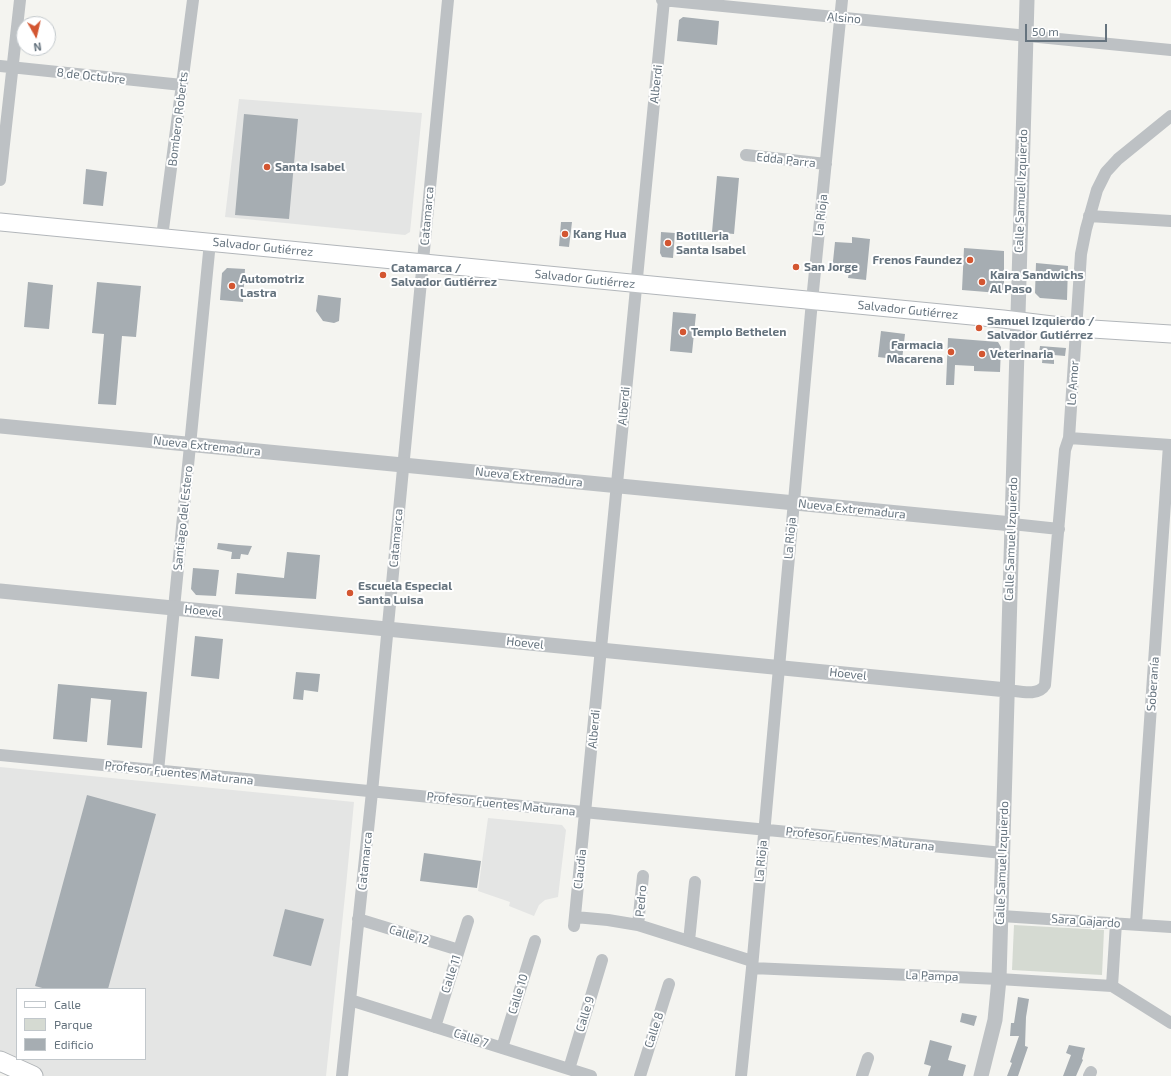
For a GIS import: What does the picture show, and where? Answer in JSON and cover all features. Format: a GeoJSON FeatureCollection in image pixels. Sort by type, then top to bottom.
{"type":"FeatureCollection","features":[{"type":"Feature","properties":{"kind":"main road","name":"Salvador Gutiérrez"},"geometry":{"type":"LineString","coordinates":[[0,222],[1077,328],[1171,334]]}},
{"type":"Feature","properties":{"kind":"main road"},"geometry":{"type":"LineString","coordinates":[[0,1062],[33,1076]]}},
{"type":"Feature","properties":{"kind":"street"},"geometry":{"type":"LineString","coordinates":[[0,180],[20,0]]}},
{"type":"Feature","properties":{"kind":"street","name":"Bombero Roberts"},"geometry":{"type":"LineString","coordinates":[[162,237],[193,0]]}},
{"type":"Feature","properties":{"kind":"street","name":"Catamarca"},"geometry":{"type":"LineString","coordinates":[[342,1076],[372,792],[448,0]]}},
{"type":"Feature","properties":{"kind":"street","name":"Alsino"},"geometry":{"type":"LineString","coordinates":[[663,0],[1026,36]]}},
{"type":"Feature","properties":{"kind":"street","name":"Alberdi"},"geometry":{"type":"LineString","coordinates":[[586,812],[663,0]]}},
{"type":"Feature","properties":{"kind":"street","name":"La Rioja"},"geometry":{"type":"LineString","coordinates":[[741,1076],[812,301],[842,0]]}},
{"type":"Feature","properties":{"kind":"street","name":"Calle Samuel Izquierdo"},"geometry":{"type":"LineString","coordinates":[[981,1076],[995,1020],[999,979],[1027,0]]}},
{"type":"Feature","properties":{"kind":"street"},"geometry":{"type":"LineString","coordinates":[[1026,36],[1171,50]]}},
{"type":"Feature","properties":{"kind":"street","name":"8 de Octubre"},"geometry":{"type":"LineString","coordinates":[[0,66],[182,85]]}},
{"type":"Feature","properties":{"kind":"street","name":"Lo Amor"},"geometry":{"type":"LineString","coordinates":[[1045,682],[1065,450],[1070,438],[1081,254],[1089,216],[1097,190],[1106,172],[1118,159],[1171,116]]}},
{"type":"Feature","properties":{"kind":"street","name":"Edda Parra"},"geometry":{"type":"LineString","coordinates":[[746,155],[826,164]]}},
{"type":"Feature","properties":{"kind":"street"},"geometry":{"type":"LineString","coordinates":[[1089,216],[1171,221]]}},
{"type":"Feature","properties":{"kind":"street","name":"Santiago del Estero"},"geometry":{"type":"LineString","coordinates":[[158,771],[210,242]]}},
{"type":"Feature","properties":{"kind":"street","name":"Nueva Extremadura"},"geometry":{"type":"LineString","coordinates":[[0,426],[1059,529]]}},
{"type":"Feature","properties":{"kind":"street"},"geometry":{"type":"LineString","coordinates":[[1070,438],[1170,445]]}},
{"type":"Feature","properties":{"kind":"street","name":"Soberanía"},"geometry":{"type":"LineString","coordinates":[[1136,924],[1170,445]]}},
{"type":"Feature","properties":{"kind":"street","name":"Hoevel"},"geometry":{"type":"LineString","coordinates":[[0,591],[1007,690],[1036,692],[1041,690],[1045,685],[1045,682]]}},
{"type":"Feature","properties":{"kind":"street","name":"Profesor Fuentes Maturana"},"geometry":{"type":"LineString","coordinates":[[0,756],[1003,853]]}},
{"type":"Feature","properties":{"kind":"street","name":"Claudia"},"geometry":{"type":"LineString","coordinates":[[574,922],[586,812]]}},
{"type":"Feature","properties":{"kind":"street","name":"Pedro"},"geometry":{"type":"LineString","coordinates":[[638,925],[643,876]]}},
{"type":"Feature","properties":{"kind":"street"},"geometry":{"type":"LineString","coordinates":[[689,941],[695,882]]}},
{"type":"Feature","properties":{"kind":"street","name":"Sara Gajardo"},"geometry":{"type":"LineString","coordinates":[[1001,916],[1171,927]]}},
{"type":"Feature","properties":{"kind":"street","name":"Calle 12"},"geometry":{"type":"LineString","coordinates":[[358,919],[459,950]]}},
{"type":"Feature","properties":{"kind":"street","name":"La Pampa"},"geometry":{"type":"LineString","coordinates":[[574,922],[608,920],[638,925],[689,941],[752,965],[1112,986]]}},
{"type":"Feature","properties":{"kind":"street","name":"Calle 11"},"geometry":{"type":"LineString","coordinates":[[435,1026],[468,921]]}},
{"type":"Feature","properties":{"kind":"street"},"geometry":{"type":"LineString","coordinates":[[1116,923],[1112,986],[1171,1023]]}},
{"type":"Feature","properties":{"kind":"street","name":"Calle 10"},"geometry":{"type":"LineString","coordinates":[[502,1048],[535,941]]}},
{"type":"Feature","properties":{"kind":"street","name":"Calle 9"},"geometry":{"type":"LineString","coordinates":[[569,1069],[602,960]]}},
{"type":"Feature","properties":{"kind":"street","name":"Calle 8"},"geometry":{"type":"LineString","coordinates":[[640,1076],[669,984]]}},
{"type":"Feature","properties":{"kind":"street","name":"Calle 7"},"geometry":{"type":"LineString","coordinates":[[350,1000],[591,1076]]}},
{"type":"Feature","properties":{"kind":"street"},"geometry":{"type":"LineString","coordinates":[[862,1076],[868,1058]]}},
{"type":"Feature","properties":{"kind":"shaded area"},"geometry":{"type":"Polygon","coordinates":[[[239,99],[422,113],[410,232],[405,235],[225,217],[239,99]]]}},
{"type":"Feature","properties":{"kind":"shaded area"},"geometry":{"type":"Polygon","coordinates":[[[0,767],[354,802],[326,1076],[44,1076],[0,1055],[0,767]]]}},
{"type":"Feature","properties":{"kind":"shaded area"},"geometry":{"type":"Polygon","coordinates":[[[488,818],[562,825],[566,830],[558,897],[545,900],[539,905],[534,916],[509,906],[510,902],[478,891],[488,818]]]}},
{"type":"Feature","properties":{"kind":"green space"},"geometry":{"type":"Polygon","coordinates":[[[1014,925],[1104,930],[1102,975],[1012,970],[1014,925]]]}},
{"type":"Feature","properties":{"kind":"building"},"geometry":{"type":"Polygon","coordinates":[[[683,17],[719,21],[717,45],[677,41],[679,20],[683,17]]]}},
{"type":"Feature","properties":{"kind":"building","name":"Santa Isabel"},"geometry":{"type":"Polygon","coordinates":[[[244,114],[298,119],[289,219],[235,215],[244,114]]]}},
{"type":"Feature","properties":{"kind":"building"},"geometry":{"type":"Polygon","coordinates":[[[86,169],[107,172],[103,206],[83,204],[86,169]]]}},
{"type":"Feature","properties":{"kind":"building"},"geometry":{"type":"Polygon","coordinates":[[[717,176],[739,178],[734,234],[712,232],[717,176]]]}},
{"type":"Feature","properties":{"kind":"building","name":"Kang Hua"},"geometry":{"type":"Polygon","coordinates":[[[561,222],[572,222],[569,247],[559,246],[561,222]]]}},
{"type":"Feature","properties":{"kind":"building","name":"Botilleria Santa Isabel"},"geometry":{"type":"Polygon","coordinates":[[[661,232],[675,233],[673,258],[662,257],[660,253],[661,232]]]}},
{"type":"Feature","properties":{"kind":"building"},"geometry":{"type":"Polygon","coordinates":[[[852,237],[870,239],[866,280],[848,278],[849,273],[832,271],[835,242],[852,243],[852,237]]]}},
{"type":"Feature","properties":{"kind":"building"},"geometry":{"type":"Polygon","coordinates":[[[964,248],[1004,251],[1004,289],[999,293],[962,290],[964,248]]]}},
{"type":"Feature","properties":{"kind":"building"},"geometry":{"type":"Polygon","coordinates":[[[1036,263],[1068,266],[1067,300],[1040,298],[1035,293],[1036,263]]]}},
{"type":"Feature","properties":{"kind":"building","name":"Automotriz Lastra"},"geometry":{"type":"Polygon","coordinates":[[[227,268],[245,269],[243,302],[220,300],[222,273],[227,268]]]}},
{"type":"Feature","properties":{"kind":"building"},"geometry":{"type":"Polygon","coordinates":[[[28,282],[53,285],[49,329],[24,327],[28,282]]]}},
{"type":"Feature","properties":{"kind":"building"},"geometry":{"type":"Polygon","coordinates":[[[97,282],[141,286],[136,337],[122,336],[116,405],[98,404],[104,334],[92,333],[97,282]]]}},
{"type":"Feature","properties":{"kind":"building"},"geometry":{"type":"Polygon","coordinates":[[[318,295],[341,298],[339,321],[334,323],[323,321],[316,311],[318,295]]]}},
{"type":"Feature","properties":{"kind":"building","name":"Templo Bethelen"},"geometry":{"type":"Polygon","coordinates":[[[673,312],[696,314],[692,353],[670,351],[673,312]]]}},
{"type":"Feature","properties":{"kind":"building"},"geometry":{"type":"Polygon","coordinates":[[[881,331],[905,334],[902,360],[878,357],[881,331]]]}},
{"type":"Feature","properties":{"kind":"building"},"geometry":{"type":"Polygon","coordinates":[[[948,338],[998,342],[1001,347],[1000,372],[974,371],[974,366],[955,365],[954,385],[946,385],[948,338]]]}},
{"type":"Feature","properties":{"kind":"building"},"geometry":{"type":"Polygon","coordinates":[[[1040,346],[1066,348],[1065,356],[1054,355],[1054,364],[1042,363],[1043,354],[1039,354],[1040,346]]]}},
{"type":"Feature","properties":{"kind":"building"},"geometry":{"type":"Polygon","coordinates":[[[218,543],[252,546],[248,555],[241,554],[240,559],[231,559],[232,552],[217,549],[218,543]]]}},
{"type":"Feature","properties":{"kind":"building"},"geometry":{"type":"Polygon","coordinates":[[[287,552],[320,555],[316,599],[235,594],[237,573],[284,578],[287,552]]]}},
{"type":"Feature","properties":{"kind":"building"},"geometry":{"type":"Polygon","coordinates":[[[193,568],[219,570],[216,596],[196,595],[191,589],[193,568]]]}},
{"type":"Feature","properties":{"kind":"building"},"geometry":{"type":"Polygon","coordinates":[[[195,636],[223,639],[219,679],[191,676],[195,636]]]}},
{"type":"Feature","properties":{"kind":"building"},"geometry":{"type":"Polygon","coordinates":[[[296,672],[320,674],[318,692],[304,690],[303,700],[293,699],[296,672]]]}},
{"type":"Feature","properties":{"kind":"building"},"geometry":{"type":"Polygon","coordinates":[[[58,684],[147,692],[142,748],[107,745],[111,700],[91,698],[87,742],[53,739],[58,684]]]}},
{"type":"Feature","properties":{"kind":"building"},"geometry":{"type":"Polygon","coordinates":[[[87,795],[156,814],[108,988],[42,988],[35,986],[87,795]]]}},
{"type":"Feature","properties":{"kind":"building"},"geometry":{"type":"Polygon","coordinates":[[[424,853],[481,861],[477,888],[420,881],[424,853]]]}},
{"type":"Feature","properties":{"kind":"building"},"geometry":{"type":"Polygon","coordinates":[[[285,909],[324,919],[311,966],[273,956],[285,909]]]}},
{"type":"Feature","properties":{"kind":"building"},"geometry":{"type":"Polygon","coordinates":[[[1018,997],[1029,999],[1026,1017],[1025,1046],[1028,1047],[1018,1076],[1007,1076],[1019,1036],[1010,1036],[1011,1023],[1014,1023],[1018,997]]]}},
{"type":"Feature","properties":{"kind":"building"},"geometry":{"type":"Polygon","coordinates":[[[962,1013],[977,1016],[974,1026],[960,1022],[962,1013]]]}},
{"type":"Feature","properties":{"kind":"building"},"geometry":{"type":"Polygon","coordinates":[[[930,1040],[952,1046],[948,1060],[966,1065],[963,1076],[928,1076],[931,1066],[924,1064],[930,1040]]]}},
{"type":"Feature","properties":{"kind":"building"},"geometry":{"type":"Polygon","coordinates":[[[1069,1045],[1085,1048],[1083,1060],[1076,1076],[1063,1076],[1071,1055],[1066,1053],[1069,1045]]]}},
{"type":"Feature","properties":{"kind":"place","name":"Santa Isabel"},"geometry":{"type":"Point","coordinates":[267,167]}},
{"type":"Feature","properties":{"kind":"place","name":"Kang Hua"},"geometry":{"type":"Point","coordinates":[565,234]}},
{"type":"Feature","properties":{"kind":"place","name":"Botilleria Santa Isabel"},"geometry":{"type":"Point","coordinates":[668,243]}},
{"type":"Feature","properties":{"kind":"place","name":"Frenos Faundez"},"geometry":{"type":"Point","coordinates":[970,260]}},
{"type":"Feature","properties":{"kind":"place","name":"San Jorge"},"geometry":{"type":"Point","coordinates":[796,267]}},
{"type":"Feature","properties":{"kind":"place","name":"Catamarca / Salvador Gutiérrez"},"geometry":{"type":"Point","coordinates":[383,275]}},
{"type":"Feature","properties":{"kind":"place","name":"Kaira Sandwichs Al Paso"},"geometry":{"type":"Point","coordinates":[982,282]}},
{"type":"Feature","properties":{"kind":"place","name":"Automotriz Lastra"},"geometry":{"type":"Point","coordinates":[232,286]}},
{"type":"Feature","properties":{"kind":"place","name":"Samuel Izquierdo / Salvador Gutiérrez"},"geometry":{"type":"Point","coordinates":[979,328]}},
{"type":"Feature","properties":{"kind":"place","name":"Templo Bethelen"},"geometry":{"type":"Point","coordinates":[683,332]}},
{"type":"Feature","properties":{"kind":"place","name":"Farmacia Macarena"},"geometry":{"type":"Point","coordinates":[951,352]}},
{"type":"Feature","properties":{"kind":"place","name":"Veterinaria"},"geometry":{"type":"Point","coordinates":[982,354]}},
{"type":"Feature","properties":{"kind":"place","name":"Escuela Especial Santa Luisa"},"geometry":{"type":"Point","coordinates":[350,593]}}]}
